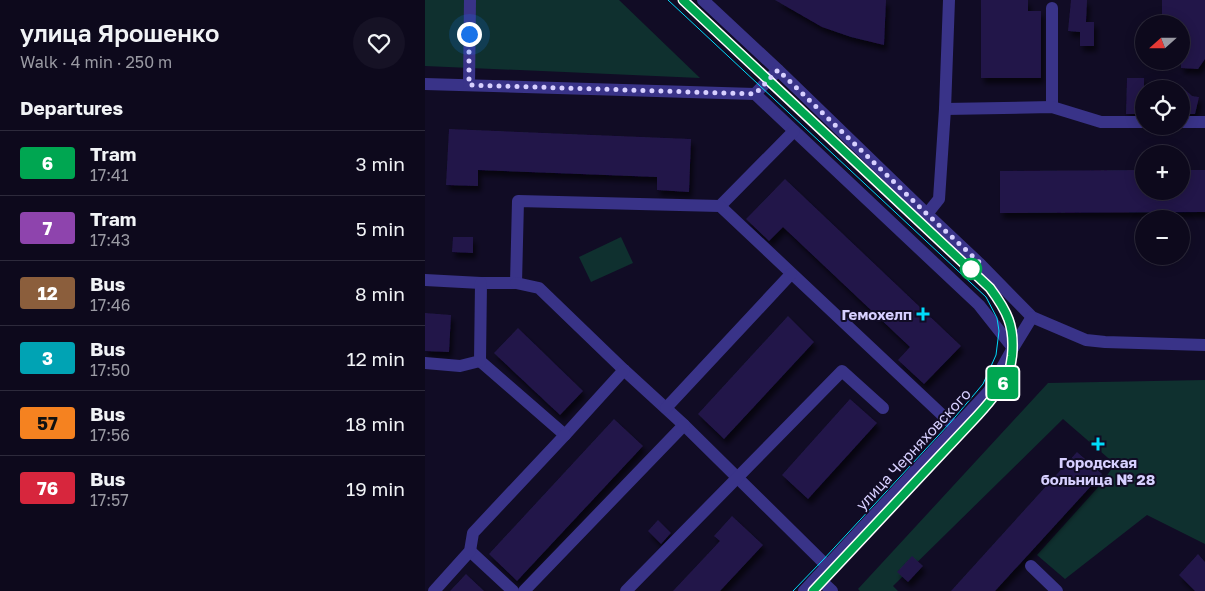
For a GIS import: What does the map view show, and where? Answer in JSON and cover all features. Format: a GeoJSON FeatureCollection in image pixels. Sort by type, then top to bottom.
{"type":"FeatureCollection","features":[{"type":"Feature","properties":{"kind":"street"},"geometry":{"type":"LineString","coordinates":[[469,85],[470,0]]}},
{"type":"Feature","properties":{"kind":"street"},"geometry":{"type":"LineString","coordinates":[[703,0],[979,262],[1033,317],[1086,340],[1205,345]]}},
{"type":"Feature","properties":{"kind":"street"},"geometry":{"type":"LineString","coordinates":[[927,214],[939,198],[945,109],[949,0]]}},
{"type":"Feature","properties":{"kind":"street"},"geometry":{"type":"LineString","coordinates":[[1052,8],[1052,107]]}},
{"type":"Feature","properties":{"kind":"street"},"geometry":{"type":"LineString","coordinates":[[755,94],[778,70]]}},
{"type":"Feature","properties":{"kind":"street"},"geometry":{"type":"LineString","coordinates":[[425,84],[755,94],[979,305],[1013,348]]}},
{"type":"Feature","properties":{"kind":"street"},"geometry":{"type":"LineString","coordinates":[[945,109],[1052,107],[1101,122],[1135,122]]}},
{"type":"Feature","properties":{"kind":"street"},"geometry":{"type":"LineString","coordinates":[[1190,122],[1205,122]]}},
{"type":"Feature","properties":{"kind":"street"},"geometry":{"type":"LineString","coordinates":[[719,206],[794,131]]}},
{"type":"Feature","properties":{"kind":"street"},"geometry":{"type":"LineString","coordinates":[[515,282],[518,201],[719,206],[955,427]]}},
{"type":"Feature","properties":{"kind":"street"},"geometry":{"type":"LineString","coordinates":[[666,408],[791,274]]}},
{"type":"Feature","properties":{"kind":"street"},"geometry":{"type":"LineString","coordinates":[[425,280],[515,282],[539,288],[737,476],[827,566]]}},
{"type":"Feature","properties":{"kind":"street"},"geometry":{"type":"LineString","coordinates":[[480,362],[481,282]]}},
{"type":"Feature","properties":{"kind":"street","name":"улица Черняховского"},"geometry":{"type":"LineString","coordinates":[[804,591],[989,390],[1033,317]]}},
{"type":"Feature","properties":{"kind":"street"},"geometry":{"type":"LineString","coordinates":[[425,363],[460,366],[480,362]]}},
{"type":"Feature","properties":{"kind":"street"},"geometry":{"type":"LineString","coordinates":[[480,362],[565,435]]}},
{"type":"Feature","properties":{"kind":"street"},"geometry":{"type":"LineString","coordinates":[[434,591],[470,551],[473,532],[624,370]]}},
{"type":"Feature","properties":{"kind":"street"},"geometry":{"type":"LineString","coordinates":[[627,591],[737,476],[842,371],[883,408]]}},
{"type":"Feature","properties":{"kind":"street"},"geometry":{"type":"LineString","coordinates":[[524,591],[684,425]]}},
{"type":"Feature","properties":{"kind":"street"},"geometry":{"type":"LineString","coordinates":[[470,551],[513,591]]}},
{"type":"Feature","properties":{"kind":"street"},"geometry":{"type":"LineString","coordinates":[[1031,566],[1057,591]]}},
{"type":"Feature","properties":{"kind":"street"},"geometry":{"type":"LineString","coordinates":[[817,577],[832,591]]}},
{"type":"Feature","properties":{"kind":"green space"},"geometry":{"type":"Polygon","coordinates":[[[425,0],[619,0],[700,78],[425,66],[425,0]]]}},
{"type":"Feature","properties":{"kind":"green space"},"geometry":{"type":"Polygon","coordinates":[[[621,237],[633,263],[591,282],[579,257],[621,237]]]}},
{"type":"Feature","properties":{"kind":"green space"},"geometry":{"type":"Polygon","coordinates":[[[1205,380],[1205,544],[1147,515],[1065,579],[1037,555],[1101,484],[1115,464],[1063,419],[893,586],[898,591],[860,591],[858,589],[1048,383],[1205,380]]]}},
{"type":"Feature","properties":{"kind":"building"},"geometry":{"type":"Polygon","coordinates":[[[775,0],[886,0],[884,45],[851,37],[822,27],[775,0]]]}},
{"type":"Feature","properties":{"kind":"building"},"geometry":{"type":"Polygon","coordinates":[[[981,0],[1028,0],[1028,11],[1041,11],[1041,78],[981,78],[981,0]]]}},
{"type":"Feature","properties":{"kind":"building"},"geometry":{"type":"Polygon","coordinates":[[[1071,0],[1087,0],[1086,22],[1094,22],[1094,46],[1080,46],[1080,32],[1068,31],[1071,0]]]}},
{"type":"Feature","properties":{"kind":"building"},"geometry":{"type":"Polygon","coordinates":[[[1162,0],[1205,0],[1205,59],[1198,69],[1190,69],[1190,15],[1162,15],[1162,0]]]}},
{"type":"Feature","properties":{"kind":"building"},"geometry":{"type":"Polygon","coordinates":[[[1127,78],[1144,78],[1144,80],[1135,80],[1135,114],[1126,114],[1127,78]]]}},
{"type":"Feature","properties":{"kind":"building"},"geometry":{"type":"Polygon","coordinates":[[[1190,94],[1199,97],[1195,114],[1190,114],[1190,94]]]}},
{"type":"Feature","properties":{"kind":"building"},"geometry":{"type":"Polygon","coordinates":[[[449,129],[691,139],[689,192],[657,190],[657,177],[478,170],[478,186],[446,185],[449,129]]]}},
{"type":"Feature","properties":{"kind":"building"},"geometry":{"type":"Polygon","coordinates":[[[1135,170],[1135,200],[1190,200],[1190,170],[1205,170],[1205,212],[1190,212],[1190,210],[1135,210],[1135,212],[1000,213],[1000,171],[1135,170]]]}},
{"type":"Feature","properties":{"kind":"building"},"geometry":{"type":"Polygon","coordinates":[[[785,179],[961,346],[924,384],[898,360],[910,347],[783,227],[769,241],[746,219],[785,179]]]}},
{"type":"Feature","properties":{"kind":"building"},"geometry":{"type":"Polygon","coordinates":[[[453,237],[473,237],[473,253],[452,252],[453,237]]]}},
{"type":"Feature","properties":{"kind":"building"},"geometry":{"type":"Polygon","coordinates":[[[425,313],[451,315],[449,352],[425,351],[425,313]]]}},
{"type":"Feature","properties":{"kind":"building"},"geometry":{"type":"Polygon","coordinates":[[[788,316],[814,342],[724,439],[698,414],[788,316]]]}},
{"type":"Feature","properties":{"kind":"building"},"geometry":{"type":"Polygon","coordinates":[[[518,328],[583,391],[560,415],[494,353],[518,328]]]}},
{"type":"Feature","properties":{"kind":"building"},"geometry":{"type":"Polygon","coordinates":[[[850,399],[877,423],[808,499],[782,475],[850,399]]]}},
{"type":"Feature","properties":{"kind":"building"},"geometry":{"type":"Polygon","coordinates":[[[614,419],[643,446],[517,581],[489,554],[614,419]]]}},
{"type":"Feature","properties":{"kind":"building"},"geometry":{"type":"Polygon","coordinates":[[[1077,452],[1102,474],[995,591],[951,591],[1077,452]]]}},
{"type":"Feature","properties":{"kind":"building"},"geometry":{"type":"Polygon","coordinates":[[[732,516],[763,545],[720,591],[673,591],[720,541],[714,536],[732,516]]]}},
{"type":"Feature","properties":{"kind":"building"},"geometry":{"type":"Polygon","coordinates":[[[658,520],[671,533],[661,544],[648,531],[658,520]]]}},
{"type":"Feature","properties":{"kind":"building"},"geometry":{"type":"Polygon","coordinates":[[[1198,554],[1205,562],[1205,591],[1195,591],[1179,575],[1198,554]]]}},
{"type":"Feature","properties":{"kind":"building"},"geometry":{"type":"Polygon","coordinates":[[[912,556],[923,566],[908,582],[897,572],[912,556]]]}},
{"type":"Feature","properties":{"kind":"building"},"geometry":{"type":"Polygon","coordinates":[[[466,574],[484,591],[450,591],[466,574]]]}},
{"type":"Feature","properties":{"kind":"tram line"},"geometry":{"type":"LineString","coordinates":[[668,0],[986,297],[997,318],[999,331],[996,355],[983,384],[950,423],[793,591]]}},
{"type":"Feature","properties":{"kind":"tram line"},"geometry":{"type":"LineString","coordinates":[[683,0],[990,288],[1001,304],[1011,327],[1013,345],[1010,367],[1003,383],[995,394],[978,415],[813,591]]}},
{"type":"Feature","properties":{"kind":"tram line","name":"6"},"geometry":{"type":"LineString","coordinates":[[683,0],[990,288],[1003,305],[1011,324],[1013,348],[1010,369],[997,393],[813,591]]}},
{"type":"Feature","properties":{"kind":"place","name":"Гемохелп"},"geometry":{"type":"Point","coordinates":[923,314]}},
{"type":"Feature","properties":{"kind":"place","name":"Городская больница № 28"},"geometry":{"type":"Point","coordinates":[1098,444]}},
{"type":"Feature","properties":{"kind":"route"},"geometry":{"type":"LineString","coordinates":[[469,34],[469,85],[755,94],[778,70],[979,262],[971,269]]}}]}
